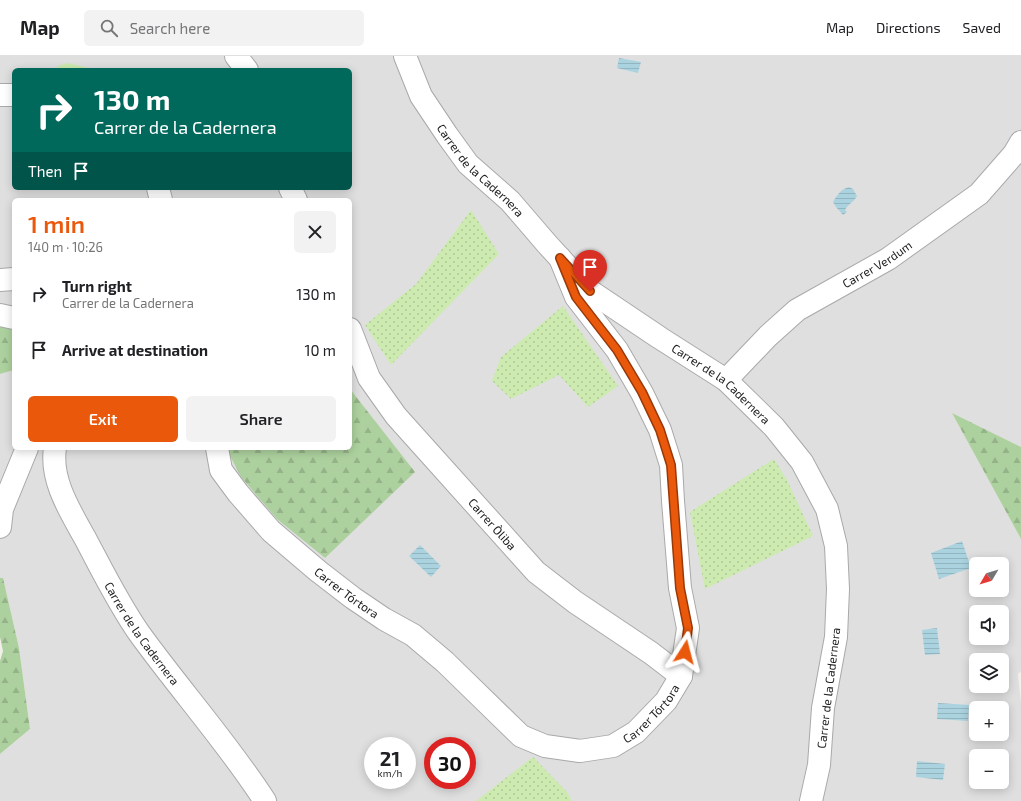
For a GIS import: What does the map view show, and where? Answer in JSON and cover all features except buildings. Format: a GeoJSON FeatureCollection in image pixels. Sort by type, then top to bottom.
{"type":"FeatureCollection","features":[{"type":"Feature","properties":{"kind":"street"},"geometry":{"type":"LineString","coordinates":[[236,56],[245,68]]}},
{"type":"Feature","properties":{"kind":"street","name":"Carrer de la Cadernera"},"geometry":{"type":"LineString","coordinates":[[405,56],[420,96],[468,164],[510,201],[590,291],[726,380],[774,427],[802,462],[827,509],[836,546],[838,588],[836,637],[824,708],[819,765],[811,801]]}},
{"type":"Feature","properties":{"kind":"street"},"geometry":{"type":"LineString","coordinates":[[0,95],[12,95]]}},
{"type":"Feature","properties":{"kind":"street","name":"Carrer Verdum"},"geometry":{"type":"LineString","coordinates":[[726,380],[768,336],[797,310],[888,258],[979,194],[1014,154],[1021,142]]}},
{"type":"Feature","properties":{"kind":"street","name":"Carrer Tórtora"},"geometry":{"type":"LineString","coordinates":[[217,450],[221,470],[238,493],[271,531],[352,598],[384,619],[413,635],[445,662],[521,736],[545,746],[580,751],[613,746],[636,732],[666,701],[681,676],[688,628],[680,588],[671,465],[660,430],[642,392],[617,350],[576,297],[560,258]]}},
{"type":"Feature","properties":{"kind":"street"},"geometry":{"type":"LineString","coordinates":[[0,280],[12,280]]}},
{"type":"Feature","properties":{"kind":"street"},"geometry":{"type":"LineString","coordinates":[[0,315],[12,318]]}},
{"type":"Feature","properties":{"kind":"street","name":"Carrer Òliba"},"geometry":{"type":"LineString","coordinates":[[352,334],[369,378],[396,416],[536,572],[574,602],[651,653],[681,676]]}},
{"type":"Feature","properties":{"kind":"street"},"geometry":{"type":"LineString","coordinates":[[0,527],[2,509],[26,450]]}},
{"type":"Feature","properties":{"kind":"street","name":"Carrer de la Cadernera"},"geometry":{"type":"LineString","coordinates":[[55,450],[56,480],[120,604],[140,633],[213,727],[249,776],[265,801]]}},
{"type":"Feature","properties":{"kind":"shaded area"},"geometry":{"type":"Polygon","coordinates":[[[0,56],[1021,56],[1021,447],[953,414],[1021,539],[1021,671],[1018,674],[1021,703],[1021,801],[0,801],[0,754],[30,729],[19,648],[3,579],[0,578],[0,374],[12,371],[12,450],[352,450],[352,198],[12,198],[12,329],[0,325],[0,56]]]}},
{"type":"Feature","properties":{"kind":"green space"},"geometry":{"type":"Polygon","coordinates":[[[68,63],[89,68],[56,68],[60,65],[68,63]]]}},
{"type":"Feature","properties":{"kind":"green space"},"geometry":{"type":"Polygon","coordinates":[[[471,210],[499,254],[391,365],[365,325],[416,284],[471,210]]]}},
{"type":"Feature","properties":{"kind":"green space"},"geometry":{"type":"Polygon","coordinates":[[[563,306],[618,386],[588,407],[559,375],[511,399],[492,381],[501,357],[563,306]]]}},
{"type":"Feature","properties":{"kind":"green space"},"geometry":{"type":"Polygon","coordinates":[[[0,325],[12,329],[12,371],[0,374],[0,325]]]}},
{"type":"Feature","properties":{"kind":"green space"},"geometry":{"type":"Polygon","coordinates":[[[352,392],[415,472],[325,558],[277,519],[241,477],[227,450],[352,450],[352,392]]]}},
{"type":"Feature","properties":{"kind":"green space"},"geometry":{"type":"Polygon","coordinates":[[[952,413],[1021,447],[1021,539],[952,413]]]}},
{"type":"Feature","properties":{"kind":"green space"},"geometry":{"type":"Polygon","coordinates":[[[774,459],[787,480],[813,536],[705,589],[690,512],[774,459]]]}},
{"type":"Feature","properties":{"kind":"green space"},"geometry":{"type":"Polygon","coordinates":[[[0,578],[3,578],[19,648],[30,729],[0,754],[0,661],[3,651],[0,637],[0,578]]]}},
{"type":"Feature","properties":{"kind":"green space"},"geometry":{"type":"Polygon","coordinates":[[[533,757],[567,792],[572,801],[476,801],[533,757]]]}},
{"type":"Feature","properties":{"kind":"water"},"geometry":{"type":"Polygon","coordinates":[[[619,58],[641,62],[638,73],[617,68],[619,58]]]}},
{"type":"Feature","properties":{"kind":"water"},"geometry":{"type":"Polygon","coordinates":[[[849,187],[853,189],[857,196],[846,208],[845,210],[847,212],[843,215],[833,202],[844,189],[849,187]]]}},
{"type":"Feature","properties":{"kind":"water"},"geometry":{"type":"Polygon","coordinates":[[[962,541],[969,562],[969,569],[939,579],[931,553],[962,541]]]}},
{"type":"Feature","properties":{"kind":"water"},"geometry":{"type":"Polygon","coordinates":[[[420,545],[441,566],[431,577],[409,556],[420,545]]]}},
{"type":"Feature","properties":{"kind":"water"},"geometry":{"type":"Polygon","coordinates":[[[937,628],[940,654],[925,655],[922,630],[937,628]]]}},
{"type":"Feature","properties":{"kind":"water"},"geometry":{"type":"Polygon","coordinates":[[[938,703],[969,705],[968,721],[937,719],[938,703]]]}},
{"type":"Feature","properties":{"kind":"water"},"geometry":{"type":"Polygon","coordinates":[[[917,761],[945,764],[943,780],[916,777],[917,761]]]}},
{"type":"Feature","properties":{"kind":"route"},"geometry":{"type":"LineString","coordinates":[[590,291],[560,258],[576,297],[617,350],[642,392],[660,430],[671,465],[680,588],[688,628],[685,652]]}}]}
